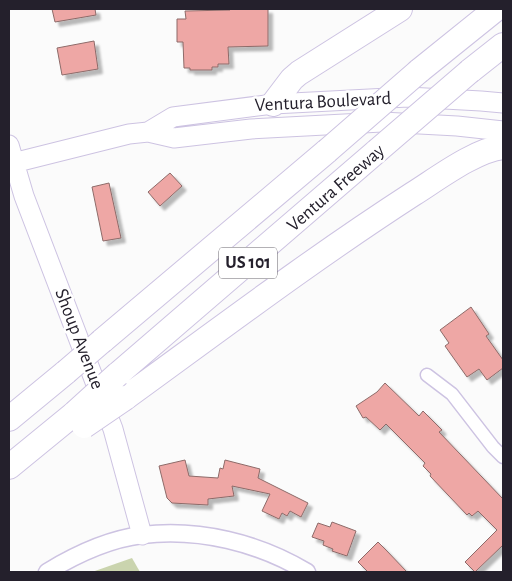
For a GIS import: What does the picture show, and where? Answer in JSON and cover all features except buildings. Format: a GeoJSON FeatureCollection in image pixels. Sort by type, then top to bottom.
{"type":"FeatureCollection","features":[{"type":"Feature","properties":{"kind":"highway"},"geometry":{"type":"LineString","coordinates":[[273,104],[299,73],[400,9]]}},
{"type":"Feature","properties":{"kind":"highway","name":"Ventura Freeway"},"geometry":{"type":"LineString","coordinates":[[9,418],[66,372],[419,71],[496,9]]}},
{"type":"Feature","properties":{"kind":"highway","name":"Ventura Freeway"},"geometry":{"type":"LineString","coordinates":[[13,464],[79,419],[118,374],[377,151],[503,46]]}},
{"type":"Feature","properties":{"kind":"highway"},"geometry":{"type":"LineString","coordinates":[[79,419],[125,398],[368,224],[461,164],[489,150],[503,147]]}},
{"type":"Feature","properties":{"kind":"main road","name":"Ventura Boulevard"},"geometry":{"type":"LineString","coordinates":[[148,132],[173,116],[273,104],[408,97],[481,100],[503,103]]}},
{"type":"Feature","properties":{"kind":"main road","name":"Ventura Boulevard"},"geometry":{"type":"LineString","coordinates":[[11,157],[148,132],[174,138],[251,129],[382,122],[457,126],[503,131]]}},
{"type":"Feature","properties":{"kind":"main road"},"geometry":{"type":"LineString","coordinates":[[457,126],[503,122]]}},
{"type":"Feature","properties":{"kind":"main road","name":"Shoup Avenue"},"geometry":{"type":"LineString","coordinates":[[11,157],[24,196],[113,429],[142,535]]}},
{"type":"Feature","properties":{"kind":"street"},"geometry":{"type":"LineString","coordinates":[[427,375],[452,394],[503,457]]}},
{"type":"Feature","properties":{"kind":"street"},"geometry":{"type":"LineString","coordinates":[[47,572],[63,562],[92,550],[142,535],[167,534],[216,537],[263,550],[307,572]]}},
{"type":"Feature","properties":{"kind":"green space"},"geometry":{"type":"Polygon","coordinates":[[[132,558],[140,572],[92,572],[132,558]]]}}]}
